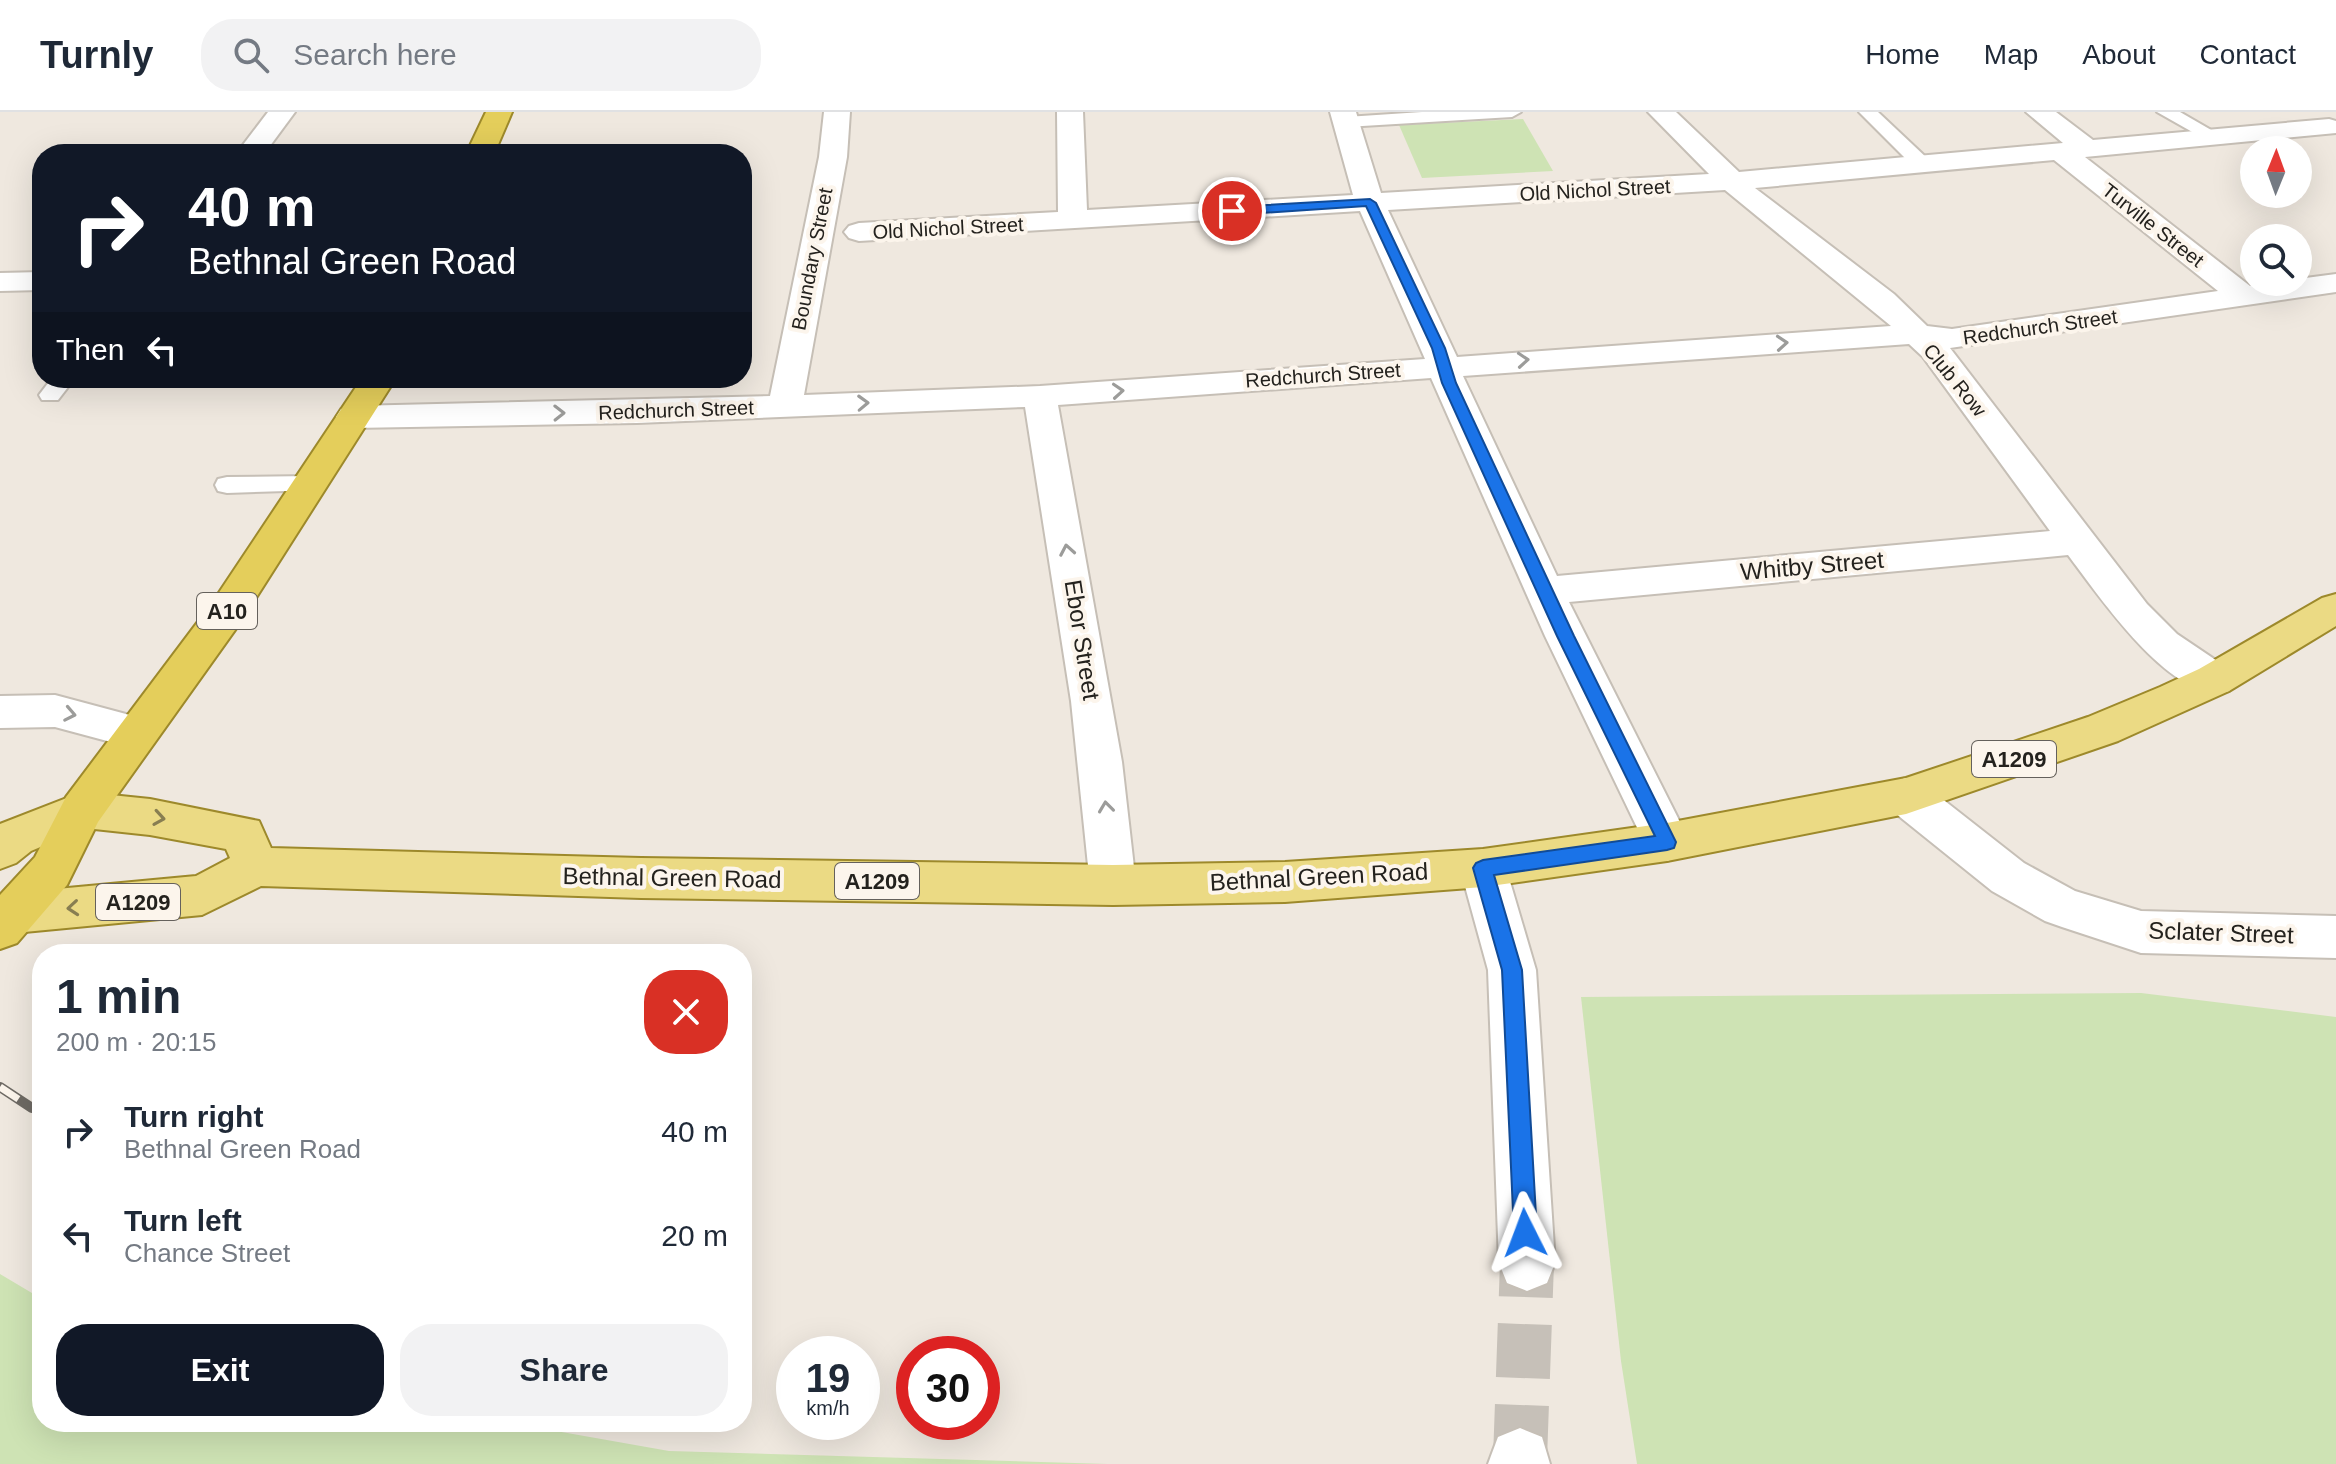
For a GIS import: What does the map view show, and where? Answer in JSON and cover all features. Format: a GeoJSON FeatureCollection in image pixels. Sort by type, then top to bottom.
{"type":"FeatureCollection","features":[{"type":"Feature","properties":{"kind":"highway"},"geometry":{"type":"LineString","coordinates":[[485,144],[499,112]]}},
{"type":"Feature","properties":{"kind":"highway","name":"A10"},"geometry":{"type":"LineString","coordinates":[[7,921],[51,871],[82,810],[226,613],[372,388]]}},
{"type":"Feature","properties":{"kind":"main road","name":"Bethnal Green Road"},"geometry":{"type":"LineString","coordinates":[[7,921],[202,895],[256,867],[641,878],[1113,885],[1285,882],[1483,868],[1667,842],[1906,796],[2103,729],[2214,680],[2336,608]]}},
{"type":"Feature","properties":{"kind":"main road"},"geometry":{"type":"LineString","coordinates":[[0,850],[15,838],[82,810],[150,817],[243,834],[256,867]]}},
{"type":"Feature","properties":{"kind":"street"},"geometry":{"type":"LineString","coordinates":[[258,144],[282,112]]}},
{"type":"Feature","properties":{"kind":"street","name":"Boundary Street"},"geometry":{"type":"LineString","coordinates":[[785,406],[833,157],[837,112]]}},
{"type":"Feature","properties":{"kind":"street"},"geometry":{"type":"LineString","coordinates":[[1070,112],[1073,221]]}},
{"type":"Feature","properties":{"kind":"street","name":"Club Row"},"geometry":{"type":"LineString","coordinates":[[1661,112],[1747,196],[1883,301],[1934,350],[2143,624],[2163,644],[2214,680]]}},
{"type":"Feature","properties":{"kind":"street","name":"Turville Street"},"geometry":{"type":"LineString","coordinates":[[2039,112],[2075,151],[2246,298]]}},
{"type":"Feature","properties":{"kind":"street"},"geometry":{"type":"LineString","coordinates":[[2304,112],[2332,130]]}},
{"type":"Feature","properties":{"kind":"street"},"geometry":{"type":"LineString","coordinates":[[1344,117],[1370,203],[1445,366],[1449,383],[1667,842]]}},
{"type":"Feature","properties":{"kind":"street","name":"Old Nichol Street"},"geometry":{"type":"LineString","coordinates":[[859,232],[1734,181],[2332,130]]}},
{"type":"Feature","properties":{"kind":"street"},"geometry":{"type":"LineString","coordinates":[[0,282],[32,281]]}},
{"type":"Feature","properties":{"kind":"street","name":"Redchurch Street"},"geometry":{"type":"LineString","coordinates":[[353,417],[637,412],[1040,396],[1917,334],[1952,339],[2336,283]]}},
{"type":"Feature","properties":{"kind":"street","name":"Ebor Street"},"geometry":{"type":"LineString","coordinates":[[1040,396],[1090,680],[1113,885]]}},
{"type":"Feature","properties":{"kind":"street","name":"Whitby Street"},"geometry":{"type":"LineString","coordinates":[[1546,591],[2077,541]]}},
{"type":"Feature","properties":{"kind":"street"},"geometry":{"type":"LineString","coordinates":[[0,712],[55,711],[137,733]]}},
{"type":"Feature","properties":{"kind":"street","name":"Sclater Street"},"geometry":{"type":"LineString","coordinates":[[1906,796],[2008,877],[2062,907],[2141,932],[2336,937]]}},
{"type":"Feature","properties":{"kind":"street"},"geometry":{"type":"LineString","coordinates":[[1483,868],[1512,970],[1527,1263]]}},
{"type":"Feature","properties":{"kind":"lane"},"geometry":{"type":"LineString","coordinates":[[1344,117],[1512,112]]}},
{"type":"Feature","properties":{"kind":"lane"},"geometry":{"type":"LineString","coordinates":[[1868,112],[1922,164]]}},
{"type":"Feature","properties":{"kind":"lane"},"geometry":{"type":"LineString","coordinates":[[2166,112],[2216,138]]}},
{"type":"Feature","properties":{"kind":"lane"},"geometry":{"type":"LineString","coordinates":[[227,485],[310,484]]}},
{"type":"Feature","properties":{"kind":"green space"},"geometry":{"type":"Polygon","coordinates":[[[1523,119],[1553,171],[1422,178],[1399,125],[1523,119]]]}},
{"type":"Feature","properties":{"kind":"green space"},"geometry":{"type":"Polygon","coordinates":[[[2141,993],[2336,1017],[2336,1464],[1637,1464],[1621,1361],[1581,997],[2141,993]]]}},
{"type":"Feature","properties":{"kind":"green space"},"geometry":{"type":"Polygon","coordinates":[[[0,1274],[32,1293],[32,1432],[562,1432],[669,1451],[1108,1464],[0,1464],[0,1274]]]}},
{"type":"Feature","properties":{"kind":"tunnel"},"geometry":{"type":"LineString","coordinates":[[1520,1459],[1527,1263]]}},
{"type":"Feature","properties":{"kind":"railway"},"geometry":{"type":"LineString","coordinates":[[0,1087],[32,1108]]}},
{"type":"Feature","properties":{"kind":"route"},"geometry":{"type":"LineString","coordinates":[[1232,211],[1370,203],[1438,348],[1449,383],[1565,636],[1667,842],[1483,868],[1512,970],[1525,1233]]}}]}
